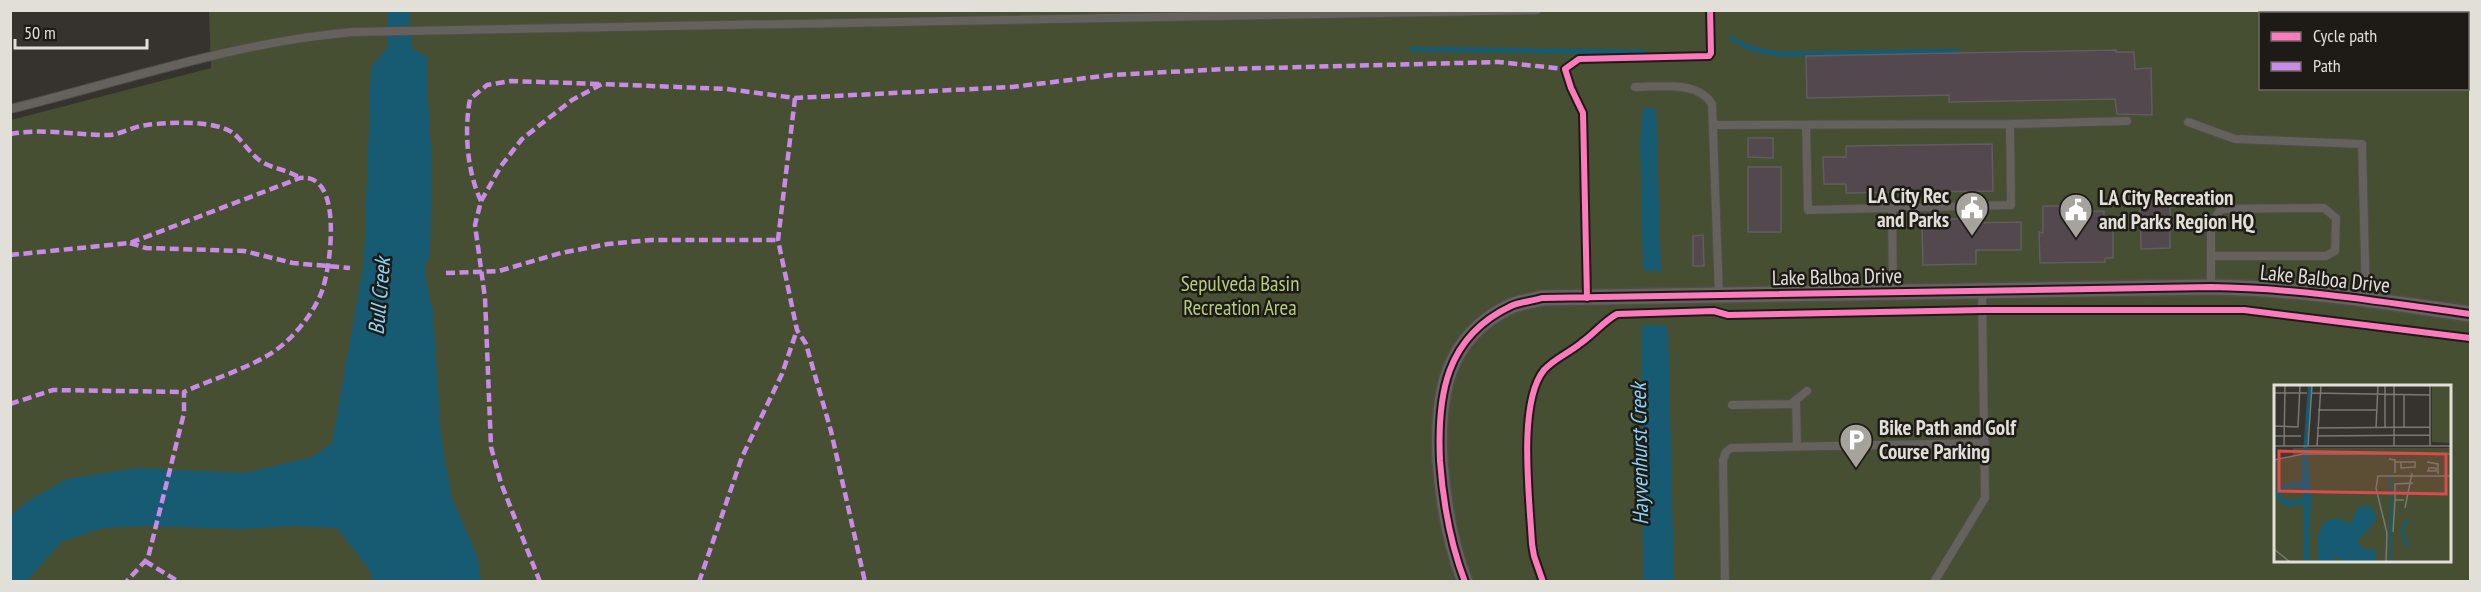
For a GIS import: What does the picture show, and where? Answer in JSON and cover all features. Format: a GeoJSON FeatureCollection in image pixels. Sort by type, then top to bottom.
{"type":"FeatureCollection","features":[{"type":"Feature","properties":{"kind":"street","name":"Lake Balboa Drive"},"geometry":{"type":"LineString","coordinates":[[1465,582],[1455,557],[1442,483],[1438,425],[1445,379],[1452,362],[1466,341],[1489,319],[1512,305],[1542,298],[2248,287],[2470,314]]}},
{"type":"Feature","properties":{"kind":"lane"},"geometry":{"type":"LineString","coordinates":[[10,109],[228,51],[321,34],[1537,10]]}},
{"type":"Feature","properties":{"kind":"lane"},"geometry":{"type":"LineString","coordinates":[[1635,87],[1688,87],[1707,95],[1712,104],[1719,295]]}},
{"type":"Feature","properties":{"kind":"lane"},"geometry":{"type":"LineString","coordinates":[[1714,125],[2010,124],[2127,121]]}},
{"type":"Feature","properties":{"kind":"lane"},"geometry":{"type":"LineString","coordinates":[[2188,122],[2235,139],[2362,144],[2366,300]]}},
{"type":"Feature","properties":{"kind":"lane"},"geometry":{"type":"LineString","coordinates":[[1806,125],[1808,210],[1892,210],[2011,205],[2010,124]]}},
{"type":"Feature","properties":{"kind":"lane"},"geometry":{"type":"LineString","coordinates":[[2211,256],[2326,256],[2335,251],[2336,218],[2324,208],[2221,209],[2211,224],[2211,256],[2211,287]]}},
{"type":"Feature","properties":{"kind":"lane"},"geometry":{"type":"LineString","coordinates":[[1892,210],[1893,292]]}},
{"type":"Feature","properties":{"kind":"lane"},"geometry":{"type":"LineString","coordinates":[[1934,582],[1985,498],[1982,291]]}},
{"type":"Feature","properties":{"kind":"lane"},"geometry":{"type":"LineString","coordinates":[[1732,405],[1796,402],[1807,391]]}},
{"type":"Feature","properties":{"kind":"lane"},"geometry":{"type":"LineString","coordinates":[[1796,402],[1797,445]]}},
{"type":"Feature","properties":{"kind":"lane"},"geometry":{"type":"LineString","coordinates":[[1725,582],[1723,460],[1726,452],[1738,446],[1986,443]]}},
{"type":"Feature","properties":{"kind":"green space","name":"Sepulveda Basin Recreation Area"},"geometry":{"type":"Polygon","coordinates":[[[209,11],[2470,11],[2470,581],[11,582],[11,120],[211,68],[209,11]]]}},
{"type":"Feature","properties":{"kind":"water","name":"Bull Creek"},"geometry":{"type":"Polygon","coordinates":[[[388,11],[409,11],[412,49],[428,57],[432,165],[430,256],[425,265],[433,313],[441,437],[452,498],[478,558],[481,581],[373,581],[368,568],[337,528],[295,526],[241,529],[144,526],[103,528],[61,542],[27,581],[11,581],[10,516],[26,502],[67,479],[136,468],[245,473],[312,457],[332,443],[364,262],[371,67],[388,47],[388,11]]]}},
{"type":"Feature","properties":{"kind":"water"},"geometry":{"type":"Polygon","coordinates":[[[1643,108],[1656,108],[1661,271],[1643,271],[1640,140],[1643,108]]]}},
{"type":"Feature","properties":{"kind":"water"},"geometry":{"type":"Polygon","coordinates":[[[1641,326],[1668,326],[1674,581],[1643,581],[1641,326]]]}},
{"type":"Feature","properties":{"kind":"building"},"geometry":{"type":"Polygon","coordinates":[[[2116,50],[2116,52],[2134,52],[2135,69],[2151,68],[2152,115],[2117,114],[2115,99],[1949,102],[1949,95],[1807,98],[1806,56],[2116,50]]]}},
{"type":"Feature","properties":{"kind":"building"},"geometry":{"type":"Polygon","coordinates":[[[1748,138],[1773,138],[1773,158],[1748,157],[1748,138]]]}},
{"type":"Feature","properties":{"kind":"building"},"geometry":{"type":"Polygon","coordinates":[[[1992,144],[1993,191],[1846,193],[1846,184],[1824,184],[1823,157],[1846,157],[1846,146],[1992,144]]]}},
{"type":"Feature","properties":{"kind":"building"},"geometry":{"type":"Polygon","coordinates":[[[1748,167],[1781,167],[1781,232],[1748,232],[1748,167]]]}},
{"type":"Feature","properties":{"kind":"building"},"geometry":{"type":"Polygon","coordinates":[[[2170,199],[2170,248],[2141,249],[2140,200],[2170,199]]]}},
{"type":"Feature","properties":{"kind":"building","name":"LA City Recreation and Parks Region HQ"},"geometry":{"type":"Polygon","coordinates":[[[2043,206],[2074,206],[2074,212],[2104,211],[2104,226],[2113,225],[2113,258],[2105,258],[2105,262],[2040,263],[2039,232],[2043,233],[2043,206]]]}},
{"type":"Feature","properties":{"kind":"building","name":"LA City Rec and Parks"},"geometry":{"type":"Polygon","coordinates":[[[1925,219],[1971,219],[1971,223],[2021,222],[2021,250],[1976,250],[1976,264],[1923,265],[1922,227],[1925,227],[1925,219]]]}},
{"type":"Feature","properties":{"kind":"building"},"geometry":{"type":"Polygon","coordinates":[[[1703,235],[1704,266],[1693,266],[1693,236],[1703,235]]]}},
{"type":"Feature","properties":{"kind":"waterway"},"geometry":{"type":"LineString","coordinates":[[1732,38],[1756,50],[1783,54],[1957,51]]}},
{"type":"Feature","properties":{"kind":"waterway"},"geometry":{"type":"LineString","coordinates":[[1411,49],[1644,52]]}},
{"type":"Feature","properties":{"kind":"marked path"},"geometry":{"type":"LineString","coordinates":[[540,582],[501,483],[491,447],[485,298],[475,225],[481,201],[501,166],[522,139],[572,100],[602,84],[727,89],[795,98],[1012,87],[1111,75],[1226,69],[1498,62],[1565,69]]}},
{"type":"Feature","properties":{"kind":"marked path"},"geometry":{"type":"LineString","coordinates":[[481,201],[476,190],[468,151],[467,124],[470,99],[487,85],[511,81],[599,84]]}},
{"type":"Feature","properties":{"kind":"marked path"},"geometry":{"type":"LineString","coordinates":[[795,98],[778,240],[797,330],[806,344],[831,431],[865,582]]}},
{"type":"Feature","properties":{"kind":"marked path"},"geometry":{"type":"LineString","coordinates":[[10,134],[46,132],[107,135],[156,124],[204,124],[233,133],[262,162],[300,178]]}},
{"type":"Feature","properties":{"kind":"marked path"},"geometry":{"type":"LineString","coordinates":[[10,255],[130,243],[300,178],[314,180],[323,189],[331,221],[331,241],[326,276],[317,302],[303,323],[277,349],[238,370],[184,392],[184,413],[148,558],[126,582]]}},
{"type":"Feature","properties":{"kind":"marked path"},"geometry":{"type":"LineString","coordinates":[[446,273],[499,271],[561,253],[608,244],[651,240],[778,240]]}},
{"type":"Feature","properties":{"kind":"marked path"},"geometry":{"type":"LineString","coordinates":[[130,243],[146,248],[244,251],[293,263],[350,268]]}},
{"type":"Feature","properties":{"kind":"marked path"},"geometry":{"type":"LineString","coordinates":[[699,582],[742,457],[782,374],[797,330]]}},
{"type":"Feature","properties":{"kind":"marked path"},"geometry":{"type":"LineString","coordinates":[[10,404],[53,390],[184,392]]}},
{"type":"Feature","properties":{"kind":"marked path"},"geometry":{"type":"LineString","coordinates":[[145,561],[179,582]]}},
{"type":"Feature","properties":{"kind":"cycle path"},"geometry":{"type":"LineString","coordinates":[[1587,298],[1583,113],[1565,69],[1579,59],[1709,56],[1711,53],[1710,10]]}},
{"type":"Feature","properties":{"kind":"cycle path"},"geometry":{"type":"LineString","coordinates":[[1465,582],[1451,537],[1441,476],[1439,437],[1444,392],[1459,352],[1472,334],[1489,319],[1518,303],[1542,298],[2211,287],[2309,293],[2470,314]]}},
{"type":"Feature","properties":{"kind":"cycle path"},"geometry":{"type":"LineString","coordinates":[[1543,582],[1532,544],[1527,454],[1530,405],[1536,385],[1544,370],[1617,314],[1714,311],[1728,315],[1983,310],[2244,310],[2470,338]]}},
{"type":"Feature","properties":{"kind":"place","name":"LA City Rec and Parks"},"geometry":{"type":"Point","coordinates":[1972,237]}},
{"type":"Feature","properties":{"kind":"place","name":"LA City Recreation and Parks Region HQ"},"geometry":{"type":"Point","coordinates":[2076,239]}},
{"type":"Feature","properties":{"kind":"place","name":"Bike Path and Golf Course Parking"},"geometry":{"type":"Point","coordinates":[1856,469]}},
{"type":"Feature","properties":{"kind":"water label","name":"Hayvenhurst Creek"},"geometry":{"type":"Point","coordinates":[1639,454]}}]}
